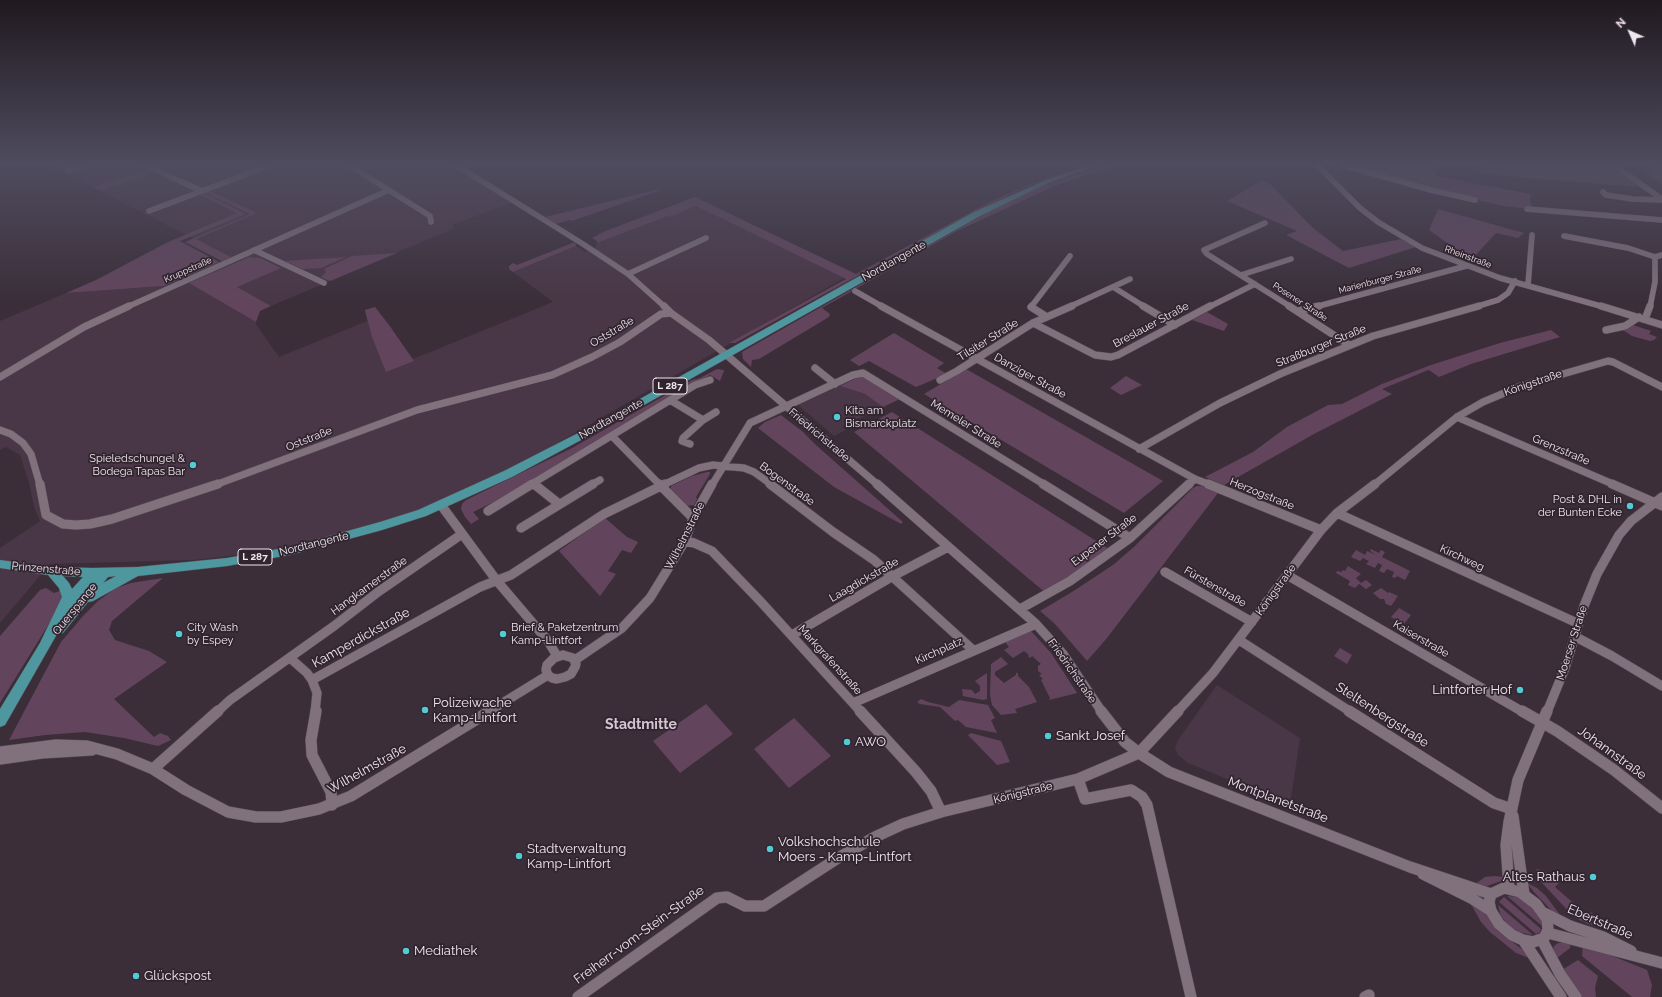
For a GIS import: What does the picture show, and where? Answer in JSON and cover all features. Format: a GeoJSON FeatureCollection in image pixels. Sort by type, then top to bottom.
{"type":"FeatureCollection","features":[{"type":"Feature","properties":{"kind":"main road","name":"Nordtangente"},"geometry":{"type":"LineString","coordinates":[[99,572],[138,571],[227,562],[290,551],[382,526],[441,505],[508,474],[585,434],[983,212]]}},
{"type":"Feature","properties":{"kind":"main road","name":"Prinzenstraße"},"geometry":{"type":"LineString","coordinates":[[0,564],[51,571],[99,572]]}},
{"type":"Feature","properties":{"kind":"main road"},"geometry":{"type":"LineString","coordinates":[[51,571],[65,586],[70,608]]}},
{"type":"Feature","properties":{"kind":"main road","name":"L 287"},"geometry":{"type":"LineString","coordinates":[[70,608],[104,588],[138,571]]}},
{"type":"Feature","properties":{"kind":"main road","name":"Querspange"},"geometry":{"type":"LineString","coordinates":[[0,721],[45,646],[70,608],[99,572]]}},
{"type":"Feature","properties":{"kind":"street","name":"Kruppstraße"},"geometry":{"type":"LineString","coordinates":[[0,377],[84,327],[341,212]]}},
{"type":"Feature","properties":{"kind":"street"},"geometry":{"type":"LineString","coordinates":[[423,212],[430,216],[431,222]]}},
{"type":"Feature","properties":{"kind":"street","name":"Friedrichstraße"},"geometry":{"type":"LineString","coordinates":[[531,212],[628,274],[664,305],[671,313],[684,321],[726,355],[1020,609],[1036,624],[1063,654],[1111,725],[1125,742],[1139,753]]}},
{"type":"Feature","properties":{"kind":"street","name":"Rheinstraße"},"geometry":{"type":"LineString","coordinates":[[1365,212],[1378,222],[1422,248],[1466,266],[1662,325]]}},
{"type":"Feature","properties":{"kind":"street"},"geometry":{"type":"LineString","coordinates":[[1558,212],[1662,220]]}},
{"type":"Feature","properties":{"kind":"street","name":"Posener Straße"},"geometry":{"type":"LineString","coordinates":[[1265,223],[1204,250],[1207,254],[1349,345]]}},
{"type":"Feature","properties":{"kind":"street"},"geometry":{"type":"LineString","coordinates":[[1528,285],[1532,235]]}},
{"type":"Feature","properties":{"kind":"street"},"geometry":{"type":"LineString","coordinates":[[1564,236],[1628,248],[1655,257],[1662,255]]}},
{"type":"Feature","properties":{"kind":"street"},"geometry":{"type":"LineString","coordinates":[[628,274],[706,238]]}},
{"type":"Feature","properties":{"kind":"street"},"geometry":{"type":"LineString","coordinates":[[254,250],[324,283]]}},
{"type":"Feature","properties":{"kind":"street"},"geometry":{"type":"LineString","coordinates":[[1048,317],[1031,307],[1070,256]]}},
{"type":"Feature","properties":{"kind":"street"},"geometry":{"type":"LineString","coordinates":[[1606,330],[1625,326],[1647,316],[1651,304],[1654,282],[1655,257]]}},
{"type":"Feature","properties":{"kind":"street","name":"Posener Straße"},"geometry":{"type":"LineString","coordinates":[[1241,275],[1291,259]]}},
{"type":"Feature","properties":{"kind":"street","name":"Marienburger Straße"},"geometry":{"type":"LineString","coordinates":[[1298,311],[1466,266]]}},
{"type":"Feature","properties":{"kind":"street","name":"Tilsiter Straße"},"geometry":{"type":"LineString","coordinates":[[940,380],[977,359],[1033,323],[1130,280]]}},
{"type":"Feature","properties":{"kind":"street","name":"Straßburger Straße"},"geometry":{"type":"LineString","coordinates":[[1138,449],[1220,403],[1280,374],[1349,345],[1419,322],[1498,300],[1508,293],[1515,281]]}},
{"type":"Feature","properties":{"kind":"street","name":"Breslauer Straße"},"geometry":{"type":"LineString","coordinates":[[1033,323],[1095,355],[1103,357],[1118,355],[1217,302],[1256,284]]}},
{"type":"Feature","properties":{"kind":"street"},"geometry":{"type":"LineString","coordinates":[[1113,287],[1175,325]]}},
{"type":"Feature","properties":{"kind":"street","name":"Danziger Straße"},"geometry":{"type":"LineString","coordinates":[[855,291],[1138,449],[1195,479]]}},
{"type":"Feature","properties":{"kind":"street","name":"Oststraße"},"geometry":{"type":"LineString","coordinates":[[0,430],[11,434],[23,443],[31,454],[37,471],[46,514],[50,518],[63,524],[90,524],[112,519],[228,482],[417,410],[552,375],[592,357],[620,342],[661,314],[671,313]]}},
{"type":"Feature","properties":{"kind":"street","name":"Königstraße"},"geometry":{"type":"LineString","coordinates":[[764,906],[838,858],[875,837],[908,822],[941,812],[1078,779],[1139,753],[1184,706],[1239,640],[1320,530],[1337,513],[1390,473],[1457,417],[1483,402],[1521,386],[1608,361],[1613,362],[1662,387]]}},
{"type":"Feature","properties":{"kind":"street"},"geometry":{"type":"LineString","coordinates":[[815,368],[835,384]]}},
{"type":"Feature","properties":{"kind":"street","name":"Memeler Straße"},"geometry":{"type":"LineString","coordinates":[[786,407],[853,375],[863,373],[1130,538]]}},
{"type":"Feature","properties":{"kind":"street"},"geometry":{"type":"LineString","coordinates":[[488,511],[695,385],[710,380]]}},
{"type":"Feature","properties":{"kind":"street"},"geometry":{"type":"LineString","coordinates":[[670,400],[703,420]]}},
{"type":"Feature","properties":{"kind":"street","name":"Wilhelmstraße"},"geometry":{"type":"LineString","coordinates":[[575,660],[606,641],[632,618],[650,598],[685,541],[693,518],[750,423],[786,407]]}},
{"type":"Feature","properties":{"kind":"street"},"geometry":{"type":"LineString","coordinates":[[690,444],[682,441],[683,438],[703,420],[716,412]]}},
{"type":"Feature","properties":{"kind":"street","name":"Grenzstraße"},"geometry":{"type":"LineString","coordinates":[[1457,417],[1660,502]]}},
{"type":"Feature","properties":{"kind":"street"},"geometry":{"type":"LineString","coordinates":[[612,436],[693,518]]}},
{"type":"Feature","properties":{"kind":"street","name":"Bogenstraße"},"geometry":{"type":"LineString","coordinates":[[497,580],[511,575],[526,566],[604,514],[698,468],[713,465],[744,468],[758,474],[833,532],[874,560],[973,650]]}},
{"type":"Feature","properties":{"kind":"street","name":"Eupener Straße"},"geometry":{"type":"LineString","coordinates":[[1020,609],[1070,581],[1130,538],[1195,479]]}},
{"type":"Feature","properties":{"kind":"street","name":"Herzogstraße"},"geometry":{"type":"LineString","coordinates":[[1195,479],[1320,530]]}},
{"type":"Feature","properties":{"kind":"street"},"geometry":{"type":"LineString","coordinates":[[521,528],[558,504],[600,480]]}},
{"type":"Feature","properties":{"kind":"street"},"geometry":{"type":"LineString","coordinates":[[533,484],[558,504]]}},
{"type":"Feature","properties":{"kind":"street","name":"Moerser Straße"},"geometry":{"type":"LineString","coordinates":[[1509,889],[1506,845],[1509,822],[1518,780],[1565,668],[1577,623],[1597,574],[1617,538],[1631,521],[1660,502]]}},
{"type":"Feature","properties":{"kind":"street"},"geometry":{"type":"LineString","coordinates":[[441,505],[497,580],[548,641],[557,656]]}},
{"type":"Feature","properties":{"kind":"street","name":"Kirchweg"},"geometry":{"type":"LineString","coordinates":[[1337,513],[1577,623]]}},
{"type":"Feature","properties":{"kind":"street","name":"Hangkamerstraße"},"geometry":{"type":"LineString","coordinates":[[153,769],[230,700],[290,658],[378,592],[462,534]]}},
{"type":"Feature","properties":{"kind":"street","name":"Markgrafenstraße"},"geometry":{"type":"LineString","coordinates":[[685,541],[694,543],[712,551],[792,635],[916,772],[930,791],[941,812]]}},
{"type":"Feature","properties":{"kind":"street","name":"Laagdickstraße"},"geometry":{"type":"LineString","coordinates":[[792,635],[893,576],[948,547]]}},
{"type":"Feature","properties":{"kind":"street","name":"Fürstenstraße"},"geometry":{"type":"LineString","coordinates":[[1165,572],[1252,622]]}},
{"type":"Feature","properties":{"kind":"street","name":"Kaiserstraße"},"geometry":{"type":"LineString","coordinates":[[1287,575],[1542,723]]}},
{"type":"Feature","properties":{"kind":"street","name":"Kamperdickstraße"},"geometry":{"type":"LineString","coordinates":[[332,805],[331,792],[312,755],[311,749],[317,701],[312,680],[448,604],[486,584],[497,580]]}},
{"type":"Feature","properties":{"kind":"street","name":"Kirchplatz"},"geometry":{"type":"LineString","coordinates":[[853,703],[1036,624]]}},
{"type":"Feature","properties":{"kind":"street"},"geometry":{"type":"LineString","coordinates":[[1574,636],[1612,656],[1662,686]]}},
{"type":"Feature","properties":{"kind":"street","name":"Steltenbergstraße"},"geometry":{"type":"LineString","coordinates":[[1239,640],[1494,803],[1512,809]]}},
{"type":"Feature","properties":{"kind":"street"},"geometry":{"type":"LineString","coordinates":[[567,655],[575,660],[575,668],[569,676],[557,679],[548,675],[546,670],[547,665],[550,660],[557,656],[567,655]]}},
{"type":"Feature","properties":{"kind":"street"},"geometry":{"type":"LineString","coordinates":[[290,658],[307,673],[312,680]]}},
{"type":"Feature","properties":{"kind":"street","name":"Wilhelmstraße"},"geometry":{"type":"LineString","coordinates":[[0,752],[56,745],[78,745],[117,754],[153,769],[208,802],[228,812],[256,817],[281,817],[332,805],[367,787],[548,675]]}},
{"type":"Feature","properties":{"kind":"street","name":"Johannstraße"},"geometry":{"type":"LineString","coordinates":[[1542,723],[1598,758],[1662,808]]}},
{"type":"Feature","properties":{"kind":"street","name":"Wilhelmstraße"},"geometry":{"type":"LineString","coordinates":[[0,759],[42,753],[98,750]]}},
{"type":"Feature","properties":{"kind":"street","name":"Montplanetstraße"},"geometry":{"type":"LineString","coordinates":[[1139,753],[1169,772],[1410,867],[1448,878],[1491,894]]}},
{"type":"Feature","properties":{"kind":"street"},"geometry":{"type":"LineString","coordinates":[[1078,779],[1085,799],[1131,790],[1142,797],[1147,805],[1191,997]]}},
{"type":"Feature","properties":{"kind":"street","name":"Moerser Straße"},"geometry":{"type":"LineString","coordinates":[[1512,809],[1524,894]]}},
{"type":"Feature","properties":{"kind":"street","name":"Montplanetstraße"},"geometry":{"type":"LineString","coordinates":[[1410,867],[1471,898],[1491,911]]}},
{"type":"Feature","properties":{"kind":"street"},"geometry":{"type":"LineString","coordinates":[[1545,936],[1533,942],[1524,940],[1507,931],[1499,924],[1491,911],[1489,902],[1491,894],[1498,890],[1509,889],[1524,894],[1544,913],[1547,919],[1545,936],[1560,974],[1576,997]]}},
{"type":"Feature","properties":{"kind":"street","name":"Freiherr-vom-Stein-Straße"},"geometry":{"type":"LineString","coordinates":[[578,997],[717,898],[727,897],[746,906],[764,906]]}},
{"type":"Feature","properties":{"kind":"street","name":"Ebertstraße"},"geometry":{"type":"LineString","coordinates":[[1544,913],[1570,926],[1603,937],[1644,958]]}},
{"type":"Feature","properties":{"kind":"street","name":"Ebertstraße"},"geometry":{"type":"LineString","coordinates":[[1545,936],[1662,963]]}},
{"type":"Feature","properties":{"kind":"street"},"geometry":{"type":"LineString","coordinates":[[1524,940],[1561,997]]}},
{"type":"Feature","properties":{"kind":"shaded area"},"geometry":{"type":"Polygon","coordinates":[[[141,212],[488,212],[452,225],[455,228],[271,306],[237,288],[256,257],[244,259],[190,283],[256,322],[279,357],[367,321],[365,310],[375,307],[413,359],[553,302],[513,272],[576,246],[585,252],[595,248],[597,243],[683,212],[707,212],[844,278],[507,472],[437,503],[356,532],[274,551],[193,560],[50,564],[0,623],[0,548],[40,521],[34,507],[29,483],[20,455],[6,447],[0,450],[0,321],[66,293],[164,286],[230,257],[141,212]]]}},
{"type":"Feature","properties":{"kind":"shaded area"},"geometry":{"type":"Polygon","coordinates":[[[234,212],[241,212],[246,214],[180,241],[219,262],[164,286],[66,293],[96,280],[168,242],[237,213],[234,212]]]}},
{"type":"Feature","properties":{"kind":"shaded area"},"geometry":{"type":"Polygon","coordinates":[[[245,212],[257,213],[196,239],[231,257],[222,261],[185,242],[250,214],[245,212]]]}},
{"type":"Feature","properties":{"kind":"shaded area"},"geometry":{"type":"Polygon","coordinates":[[[567,212],[599,212],[572,221],[569,220],[556,224],[545,217],[567,212]]]}},
{"type":"Feature","properties":{"kind":"shaded area"},"geometry":{"type":"Polygon","coordinates":[[[657,212],[683,212],[597,243],[597,241],[592,238],[603,232],[657,212]]]}},
{"type":"Feature","properties":{"kind":"shaded area"},"geometry":{"type":"Polygon","coordinates":[[[707,212],[725,212],[856,274],[972,212],[975,212],[735,343],[729,343],[846,279],[707,212]]]}},
{"type":"Feature","properties":{"kind":"shaded area"},"geometry":{"type":"Polygon","coordinates":[[[988,212],[999,212],[957,231],[822,308],[830,314],[829,317],[759,359],[752,360],[751,367],[743,359],[742,352],[988,212]]]}},
{"type":"Feature","properties":{"kind":"shaded area"},"geometry":{"type":"Polygon","coordinates":[[[1252,212],[1297,212],[1313,228],[1343,251],[1401,239],[1416,247],[1349,268],[1286,235],[1297,231],[1252,212]]]}},
{"type":"Feature","properties":{"kind":"shaded area"},"geometry":{"type":"Polygon","coordinates":[[[1437,212],[1447,212],[1524,233],[1518,238],[1496,233],[1471,260],[1429,230],[1437,212]]]}},
{"type":"Feature","properties":{"kind":"shaded area"},"geometry":{"type":"Polygon","coordinates":[[[575,242],[576,246],[513,272],[509,269],[509,266],[513,263],[517,265],[575,242]]]}},
{"type":"Feature","properties":{"kind":"shaded area"},"geometry":{"type":"Polygon","coordinates":[[[397,253],[330,281],[321,277],[326,272],[324,269],[352,256],[397,253]]]}},
{"type":"Feature","properties":{"kind":"shaded area"},"geometry":{"type":"Polygon","coordinates":[[[249,257],[260,258],[281,268],[237,287],[271,306],[260,311],[256,322],[189,283],[249,257]]]}},
{"type":"Feature","properties":{"kind":"shaded area"},"geometry":{"type":"Polygon","coordinates":[[[346,257],[321,268],[303,269],[285,261],[346,257]]]}},
{"type":"Feature","properties":{"kind":"shaded area"},"geometry":{"type":"Polygon","coordinates":[[[375,307],[414,361],[386,372],[372,337],[365,310],[375,307]]]}},
{"type":"Feature","properties":{"kind":"shaded area"},"geometry":{"type":"Polygon","coordinates":[[[1207,312],[1228,324],[1224,331],[1192,320],[1207,312]]]}},
{"type":"Feature","properties":{"kind":"shaded area"},"geometry":{"type":"Polygon","coordinates":[[[1633,325],[1651,331],[1649,334],[1657,337],[1650,341],[1632,336],[1623,330],[1633,325]]]}},
{"type":"Feature","properties":{"kind":"shaded area"},"geometry":{"type":"Polygon","coordinates":[[[1551,330],[1560,337],[1471,364],[1439,377],[1429,370],[1382,389],[1392,394],[1314,434],[1224,485],[1205,477],[1253,452],[1287,427],[1328,405],[1342,404],[1382,384],[1431,365],[1500,343],[1551,330]]]}},
{"type":"Feature","properties":{"kind":"shaded area"},"geometry":{"type":"Polygon","coordinates":[[[894,333],[944,363],[937,368],[947,374],[916,387],[869,361],[859,366],[850,360],[894,333]]]}},
{"type":"Feature","properties":{"kind":"shaded area"},"geometry":{"type":"Polygon","coordinates":[[[717,369],[724,371],[720,381],[710,375],[507,498],[496,501],[473,512],[479,519],[471,524],[465,517],[461,509],[462,504],[466,500],[572,448],[692,380],[700,378],[717,369]]]}},
{"type":"Feature","properties":{"kind":"shaded area"},"geometry":{"type":"Polygon","coordinates":[[[966,369],[1163,481],[1124,513],[924,394],[966,369]]]}},
{"type":"Feature","properties":{"kind":"shaded area"},"geometry":{"type":"Polygon","coordinates":[[[861,376],[900,399],[883,407],[865,394],[840,386],[861,376]]]}},
{"type":"Feature","properties":{"kind":"shaded area"},"geometry":{"type":"Polygon","coordinates":[[[1126,376],[1142,385],[1121,395],[1110,388],[1126,376]]]}},
{"type":"Feature","properties":{"kind":"shaded area","name":"Kita am Bismarckplatz"},"geometry":{"type":"Polygon","coordinates":[[[840,386],[865,394],[883,407],[842,427],[846,430],[834,436],[798,405],[840,386]]]}},
{"type":"Feature","properties":{"kind":"shaded area"},"geometry":{"type":"Polygon","coordinates":[[[892,412],[1112,551],[1047,594],[854,432],[892,412]]]}},
{"type":"Feature","properties":{"kind":"shaded area"},"geometry":{"type":"Polygon","coordinates":[[[781,415],[803,432],[903,522],[901,524],[834,487],[758,428],[765,422],[781,415]]]}},
{"type":"Feature","properties":{"kind":"shaded area"},"geometry":{"type":"Polygon","coordinates":[[[710,472],[710,474],[696,497],[697,499],[694,505],[686,506],[671,490],[671,486],[692,476],[710,472]]]}},
{"type":"Feature","properties":{"kind":"shaded area"},"geometry":{"type":"Polygon","coordinates":[[[1202,486],[1218,493],[1107,638],[1087,661],[1055,624],[1040,611],[1113,565],[1135,546],[1193,488],[1202,486]]]}},
{"type":"Feature","properties":{"kind":"shaded area"},"geometry":{"type":"Polygon","coordinates":[[[605,518],[627,537],[638,542],[631,553],[622,550],[608,571],[616,574],[600,596],[559,551],[605,518]]]}},
{"type":"Feature","properties":{"kind":"shaded area"},"geometry":{"type":"Polygon","coordinates":[[[1371,549],[1379,553],[1381,550],[1385,552],[1382,557],[1410,571],[1405,580],[1397,576],[1395,578],[1392,577],[1394,572],[1387,569],[1384,573],[1379,571],[1382,565],[1378,563],[1375,568],[1366,564],[1369,561],[1363,558],[1360,561],[1351,557],[1356,550],[1365,555],[1367,551],[1376,555],[1370,551],[1371,549]]]}},
{"type":"Feature","properties":{"kind":"shaded area"},"geometry":{"type":"Polygon","coordinates":[[[1348,566],[1361,574],[1356,578],[1361,583],[1366,580],[1372,585],[1366,589],[1359,584],[1355,588],[1348,585],[1350,581],[1336,573],[1337,571],[1345,571],[1348,566]]]}},
{"type":"Feature","properties":{"kind":"shaded area"},"geometry":{"type":"Polygon","coordinates":[[[163,578],[112,621],[109,630],[115,640],[149,651],[167,662],[114,699],[154,737],[160,733],[168,736],[171,740],[158,746],[124,738],[85,732],[45,735],[9,740],[61,642],[83,616],[98,601],[116,588],[131,583],[163,578]]]}},
{"type":"Feature","properties":{"kind":"shaded area"},"geometry":{"type":"Polygon","coordinates":[[[46,588],[54,593],[62,590],[63,597],[55,614],[0,703],[0,636],[40,590],[46,588]]]}},
{"type":"Feature","properties":{"kind":"shaded area"},"geometry":{"type":"Polygon","coordinates":[[[1381,588],[1388,593],[1389,592],[1398,596],[1391,606],[1386,604],[1384,599],[1380,599],[1373,593],[1381,588]]]}},
{"type":"Feature","properties":{"kind":"shaded area"},"geometry":{"type":"Polygon","coordinates":[[[1399,608],[1411,615],[1404,624],[1391,617],[1399,608]]]}},
{"type":"Feature","properties":{"kind":"shaded area"},"geometry":{"type":"Polygon","coordinates":[[[1030,630],[1051,653],[1077,693],[1049,700],[1050,698],[1041,680],[1043,679],[1039,675],[1042,674],[1038,671],[1038,666],[1041,664],[1032,656],[1030,658],[1024,651],[1013,658],[1004,650],[1009,647],[1005,642],[1030,630]]]}},
{"type":"Feature","properties":{"kind":"shaded area"},"geometry":{"type":"Polygon","coordinates":[[[1340,648],[1352,655],[1347,664],[1334,656],[1340,648]]]}},
{"type":"Feature","properties":{"kind":"shaded area"},"geometry":{"type":"Polygon","coordinates":[[[1001,657],[1008,664],[995,672],[995,675],[1004,683],[1018,673],[1018,676],[1029,687],[1037,702],[1015,709],[1017,713],[1001,715],[992,705],[990,695],[991,664],[1001,657]]]}},
{"type":"Feature","properties":{"kind":"shaded area"},"geometry":{"type":"Polygon","coordinates":[[[987,673],[987,699],[983,700],[963,696],[962,689],[972,690],[975,694],[980,691],[980,686],[975,681],[987,673]]]}},
{"type":"Feature","properties":{"kind":"shaded area"},"geometry":{"type":"Polygon","coordinates":[[[1217,685],[1300,738],[1290,805],[1188,763],[1178,755],[1175,748],[1178,740],[1217,685]]]}},
{"type":"Feature","properties":{"kind":"shaded area"},"geometry":{"type":"Polygon","coordinates":[[[921,699],[949,707],[959,700],[988,705],[995,718],[991,720],[997,733],[966,727],[958,720],[955,721],[940,707],[920,704],[917,702],[921,699]]]}},
{"type":"Feature","properties":{"kind":"shaded area"},"geometry":{"type":"Polygon","coordinates":[[[706,704],[733,734],[680,773],[653,741],[706,704]]]}},
{"type":"Feature","properties":{"kind":"shaded area"},"geometry":{"type":"Polygon","coordinates":[[[794,718],[831,756],[789,788],[754,749],[794,718]]]}},
{"type":"Feature","properties":{"kind":"shaded area"},"geometry":{"type":"Polygon","coordinates":[[[971,733],[1001,741],[1010,762],[997,765],[968,735],[971,733]]]}},
{"type":"Feature","properties":{"kind":"shaded area"},"geometry":{"type":"Polygon","coordinates":[[[1538,869],[1548,873],[1559,883],[1555,887],[1587,915],[1591,912],[1599,919],[1599,921],[1594,925],[1588,924],[1574,917],[1542,883],[1536,872],[1538,869]]]}},
{"type":"Feature","properties":{"kind":"shaded area"},"geometry":{"type":"Polygon","coordinates":[[[1485,877],[1504,877],[1501,881],[1487,886],[1474,885],[1485,877]]]}},
{"type":"Feature","properties":{"kind":"shaded area"},"geometry":{"type":"Polygon","coordinates":[[[1527,883],[1537,888],[1546,896],[1563,919],[1553,912],[1527,883]]]}},
{"type":"Feature","properties":{"kind":"shaded area"},"geometry":{"type":"Polygon","coordinates":[[[1507,896],[1517,897],[1529,904],[1541,920],[1542,926],[1507,896]]]}},
{"type":"Feature","properties":{"kind":"shaded area"},"geometry":{"type":"Polygon","coordinates":[[[1504,897],[1541,929],[1540,932],[1536,934],[1499,902],[1504,897]]]}},
{"type":"Feature","properties":{"kind":"shaded area"},"geometry":{"type":"Polygon","coordinates":[[[1471,904],[1484,912],[1498,931],[1527,953],[1529,958],[1516,953],[1490,932],[1481,922],[1471,904]]]}},
{"type":"Feature","properties":{"kind":"shaded area"},"geometry":{"type":"Polygon","coordinates":[[[1498,905],[1533,935],[1518,932],[1507,924],[1501,916],[1498,905]]]}},
{"type":"Feature","properties":{"kind":"shaded area"},"geometry":{"type":"Polygon","coordinates":[[[1571,942],[1570,948],[1557,958],[1553,949],[1554,946],[1558,943],[1571,942]]]}},
{"type":"Feature","properties":{"kind":"shaded area"},"geometry":{"type":"Polygon","coordinates":[[[1583,944],[1647,970],[1652,985],[1650,997],[1632,997],[1582,956],[1583,944]]]}},
{"type":"Feature","properties":{"kind":"shaded area"},"geometry":{"type":"Polygon","coordinates":[[[1578,960],[1598,976],[1595,988],[1596,997],[1581,997],[1562,970],[1578,960]]]}},
{"type":"Feature","properties":{"kind":"place","name":"Kita am Bismarckplatz"},"geometry":{"type":"Point","coordinates":[837,417]}},
{"type":"Feature","properties":{"kind":"place","name":"Spieledschungel & Bodega Tapas Bar"},"geometry":{"type":"Point","coordinates":[193,465]}},
{"type":"Feature","properties":{"kind":"place","name":"Post & DHL in der Bunten Ecke"},"geometry":{"type":"Point","coordinates":[1630,506]}},
{"type":"Feature","properties":{"kind":"place","name":"City Wash by Espey"},"geometry":{"type":"Point","coordinates":[179,634]}},
{"type":"Feature","properties":{"kind":"place","name":"Brief & Paketzentrum Kamp-Lintfort"},"geometry":{"type":"Point","coordinates":[503,634]}},
{"type":"Feature","properties":{"kind":"place","name":"Lintforter Hof"},"geometry":{"type":"Point","coordinates":[1520,690]}},
{"type":"Feature","properties":{"kind":"place","name":"Polizeiwache Kamp-Lintfort"},"geometry":{"type":"Point","coordinates":[425,710]}},
{"type":"Feature","properties":{"kind":"place","name":"Sankt Josef"},"geometry":{"type":"Point","coordinates":[1048,736]}},
{"type":"Feature","properties":{"kind":"place","name":"AWO"},"geometry":{"type":"Point","coordinates":[847,742]}},
{"type":"Feature","properties":{"kind":"place","name":"Volkshochschule Moers - Kamp-Lintfort"},"geometry":{"type":"Point","coordinates":[770,849]}},
{"type":"Feature","properties":{"kind":"place","name":"Stadtverwaltung Kamp-Lintfort"},"geometry":{"type":"Point","coordinates":[519,856]}},
{"type":"Feature","properties":{"kind":"place","name":"Altes Rathaus"},"geometry":{"type":"Point","coordinates":[1593,877]}},
{"type":"Feature","properties":{"kind":"place","name":"Mediathek"},"geometry":{"type":"Point","coordinates":[406,951]}},
{"type":"Feature","properties":{"kind":"place","name":"Glückspost"},"geometry":{"type":"Point","coordinates":[136,976]}},
{"type":"Feature","properties":{"kind":"district","name":"Stadtmitte"},"geometry":{"type":"Point","coordinates":[641,725]}}]}
